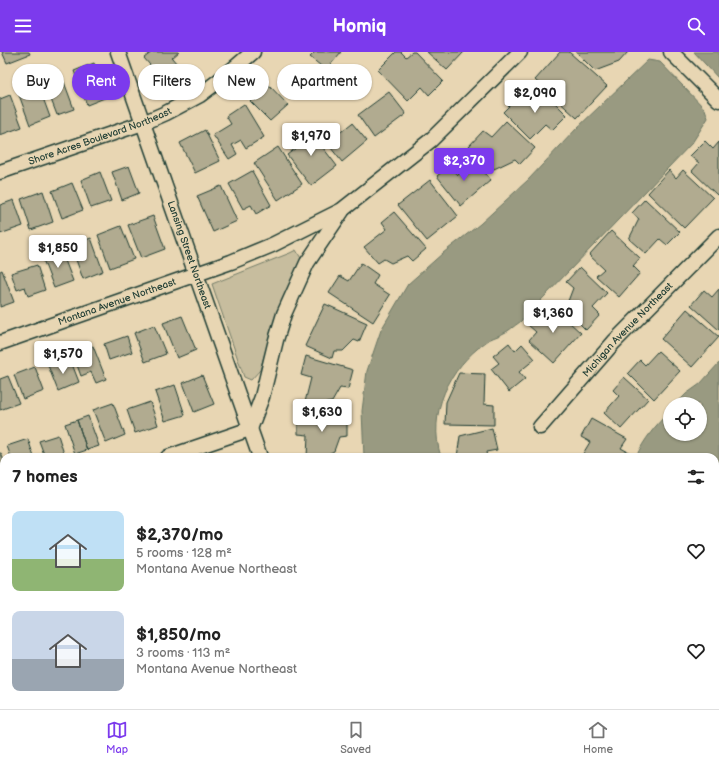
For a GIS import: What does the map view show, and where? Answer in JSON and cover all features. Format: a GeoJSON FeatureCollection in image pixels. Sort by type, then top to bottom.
{"type":"FeatureCollection","features":[{"type":"Feature","properties":{"kind":"street","name":"Lansing Street Northeast"},"geometry":{"type":"LineString","coordinates":[[118,52],[259,453]]}},
{"type":"Feature","properties":{"kind":"street","name":"Shore Acres Boulevard Northeast"},"geometry":{"type":"LineString","coordinates":[[0,172],[166,113],[200,95],[253,52]]}},
{"type":"Feature","properties":{"kind":"street","name":"Montana Avenue Northeast"},"geometry":{"type":"LineString","coordinates":[[0,343],[231,262],[342,210],[431,140],[520,52]]}},
{"type":"Feature","properties":{"kind":"street"},"geometry":{"type":"LineString","coordinates":[[671,52],[719,100]]}},
{"type":"Feature","properties":{"kind":"street","name":"Montana Avenue Northeast"},"geometry":{"type":"LineString","coordinates":[[250,429],[262,397],[276,340],[287,307],[307,263],[342,210]]}},
{"type":"Feature","properties":{"kind":"street","name":"Michigan Avenue Northeast"},"geometry":{"type":"LineString","coordinates":[[540,427],[614,342],[719,236]]}},
{"type":"Feature","properties":{"kind":"street"},"geometry":{"type":"LineString","coordinates":[[180,453],[250,429]]}},
{"type":"Feature","properties":{"kind":"shaded area"},"geometry":{"type":"Polygon","coordinates":[[[694,52],[719,52],[719,79],[694,52]]]}},
{"type":"Feature","properties":{"kind":"shaded area"},"geometry":{"type":"Polygon","coordinates":[[[648,60],[660,62],[705,109],[708,118],[692,143],[520,322],[488,341],[461,365],[444,393],[439,408],[437,440],[440,453],[364,453],[362,411],[367,371],[381,330],[408,284],[443,253],[480,224],[528,180],[577,128],[648,60]]]}},
{"type":"Feature","properties":{"kind":"shaded area"},"geometry":{"type":"Polygon","coordinates":[[[296,250],[302,260],[276,316],[260,370],[251,380],[244,377],[212,284],[296,250]]]}},
{"type":"Feature","properties":{"kind":"shaded area"},"geometry":{"type":"Polygon","coordinates":[[[719,363],[719,453],[638,453],[651,432],[663,419],[663,441],[707,441],[707,397],[683,397],[700,384],[719,363]]]}},
{"type":"Feature","properties":{"kind":"building"},"geometry":{"type":"Polygon","coordinates":[[[2,52],[29,52],[30,54],[7,63],[2,52]]]}},
{"type":"Feature","properties":{"kind":"building"},"geometry":{"type":"Polygon","coordinates":[[[152,52],[179,52],[172,58],[177,64],[149,64],[144,58],[152,52]]]}},
{"type":"Feature","properties":{"kind":"building"},"geometry":{"type":"Polygon","coordinates":[[[315,52],[341,52],[331,64],[319,64],[310,57],[315,52]]]}},
{"type":"Feature","properties":{"kind":"building"},"geometry":{"type":"Polygon","coordinates":[[[396,52],[401,52],[406,57],[412,52],[415,52],[443,81],[429,95],[422,87],[408,101],[378,70],[396,52]]]}},
{"type":"Feature","properties":{"kind":"building"},"geometry":{"type":"Polygon","coordinates":[[[427,52],[464,52],[447,70],[427,52]]]}},
{"type":"Feature","properties":{"kind":"building"},"geometry":{"type":"Polygon","coordinates":[[[560,52],[569,52],[607,86],[577,118],[535,80],[560,52]]]}},
{"type":"Feature","properties":{"kind":"building"},"geometry":{"type":"Polygon","coordinates":[[[576,52],[628,52],[619,62],[595,71],[576,52]]]}},
{"type":"Feature","properties":{"kind":"building"},"geometry":{"type":"Polygon","coordinates":[[[64,82],[74,109],[57,115],[51,100],[64,100],[64,82]]]}},
{"type":"Feature","properties":{"kind":"building"},"geometry":{"type":"Polygon","coordinates":[[[269,85],[277,93],[277,100],[283,100],[288,105],[270,121],[250,101],[269,100],[269,85]]]}},
{"type":"Feature","properties":{"kind":"building"},"geometry":{"type":"Polygon","coordinates":[[[540,88],[567,115],[552,130],[545,124],[530,139],[503,112],[518,97],[525,103],[540,88]]]}},
{"type":"Feature","properties":{"kind":"building"},"geometry":{"type":"Polygon","coordinates":[[[389,92],[406,114],[374,138],[358,115],[389,92]]]}},
{"type":"Feature","properties":{"kind":"building"},"geometry":{"type":"Polygon","coordinates":[[[10,95],[22,127],[0,135],[0,99],[10,95]]]}},
{"type":"Feature","properties":{"kind":"building"},"geometry":{"type":"Polygon","coordinates":[[[21,100],[44,100],[50,117],[30,125],[21,100]]]}},
{"type":"Feature","properties":{"kind":"building"},"geometry":{"type":"Polygon","coordinates":[[[85,100],[100,100],[87,105],[85,100]]]}},
{"type":"Feature","properties":{"kind":"building"},"geometry":{"type":"Polygon","coordinates":[[[244,104],[264,137],[246,148],[241,140],[232,145],[237,154],[229,159],[213,135],[231,124],[226,116],[244,104]]]}},
{"type":"Feature","properties":{"kind":"building"},"geometry":{"type":"Polygon","coordinates":[[[506,121],[535,148],[520,164],[515,159],[494,169],[469,146],[483,131],[491,137],[506,121]]]}},
{"type":"Feature","properties":{"kind":"building"},"geometry":{"type":"Polygon","coordinates":[[[352,123],[367,141],[342,162],[327,143],[352,123]]]}},
{"type":"Feature","properties":{"kind":"building"},"geometry":{"type":"Polygon","coordinates":[[[307,127],[337,166],[311,186],[287,155],[296,148],[290,140],[307,127]]]}},
{"type":"Feature","properties":{"kind":"building"},"geometry":{"type":"Polygon","coordinates":[[[205,130],[220,161],[195,173],[180,143],[205,130]]]}},
{"type":"Feature","properties":{"kind":"building"},"geometry":{"type":"Polygon","coordinates":[[[705,141],[713,149],[719,142],[719,192],[717,195],[692,171],[699,163],[690,156],[705,141]]]}},
{"type":"Feature","properties":{"kind":"building"},"geometry":{"type":"Polygon","coordinates":[[[278,147],[302,184],[278,200],[254,163],[278,147]]]}},
{"type":"Feature","properties":{"kind":"building"},"geometry":{"type":"Polygon","coordinates":[[[475,161],[491,180],[461,206],[437,176],[450,165],[458,175],[475,161]]]}},
{"type":"Feature","properties":{"kind":"building"},"geometry":{"type":"Polygon","coordinates":[[[129,166],[139,193],[122,200],[112,172],[129,166]]]}},
{"type":"Feature","properties":{"kind":"building"},"geometry":{"type":"Polygon","coordinates":[[[669,170],[676,178],[683,170],[713,198],[684,228],[648,193],[669,170]]]}},
{"type":"Feature","properties":{"kind":"building"},"geometry":{"type":"Polygon","coordinates":[[[252,171],[271,205],[256,214],[251,205],[243,209],[229,184],[252,171]]]}},
{"type":"Feature","properties":{"kind":"building"},"geometry":{"type":"Polygon","coordinates":[[[100,172],[111,201],[91,208],[81,180],[100,172]]]}},
{"type":"Feature","properties":{"kind":"building"},"geometry":{"type":"Polygon","coordinates":[[[430,180],[458,216],[427,241],[398,205],[430,180]]]}},
{"type":"Feature","properties":{"kind":"building"},"geometry":{"type":"Polygon","coordinates":[[[72,183],[83,210],[62,218],[52,191],[72,183]]]}},
{"type":"Feature","properties":{"kind":"building"},"geometry":{"type":"Polygon","coordinates":[[[221,186],[237,221],[213,232],[197,196],[221,186]]]}},
{"type":"Feature","properties":{"kind":"building"},"geometry":{"type":"Polygon","coordinates":[[[43,191],[53,222],[31,230],[21,199],[43,191]]]}},
{"type":"Feature","properties":{"kind":"building"},"geometry":{"type":"Polygon","coordinates":[[[645,199],[680,232],[667,245],[660,239],[646,254],[629,239],[639,219],[632,213],[645,199]]]}},
{"type":"Feature","properties":{"kind":"building"},"geometry":{"type":"Polygon","coordinates":[[[14,200],[23,226],[0,234],[0,205],[14,200]]]}},
{"type":"Feature","properties":{"kind":"building"},"geometry":{"type":"Polygon","coordinates":[[[394,212],[426,249],[412,261],[407,256],[391,263],[384,259],[378,263],[364,247],[387,229],[382,222],[394,212]]]}},
{"type":"Feature","properties":{"kind":"building"},"geometry":{"type":"Polygon","coordinates":[[[153,216],[165,249],[141,258],[128,225],[153,216]]]}},
{"type":"Feature","properties":{"kind":"building"},"geometry":{"type":"Polygon","coordinates":[[[121,226],[134,259],[110,268],[98,235],[121,226]]]}},
{"type":"Feature","properties":{"kind":"building"},"geometry":{"type":"Polygon","coordinates":[[[611,231],[640,258],[633,266],[640,273],[619,297],[596,276],[604,269],[589,255],[611,231]]]}},
{"type":"Feature","properties":{"kind":"building"},"geometry":{"type":"Polygon","coordinates":[[[91,238],[103,271],[83,279],[71,246],[91,238]]]}},
{"type":"Feature","properties":{"kind":"building"},"geometry":{"type":"Polygon","coordinates":[[[61,250],[73,281],[54,288],[42,257],[61,250]]]}},
{"type":"Feature","properties":{"kind":"building"},"geometry":{"type":"Polygon","coordinates":[[[361,263],[378,275],[373,284],[390,295],[373,322],[329,293],[340,276],[349,281],[361,263]]]}},
{"type":"Feature","properties":{"kind":"building"},"geometry":{"type":"Polygon","coordinates":[[[37,265],[45,290],[28,296],[25,287],[17,290],[11,273],[37,265]]]}},
{"type":"Feature","properties":{"kind":"building"},"geometry":{"type":"Polygon","coordinates":[[[580,267],[607,293],[593,308],[600,315],[586,330],[565,309],[573,288],[566,282],[580,267]]]}},
{"type":"Feature","properties":{"kind":"building"},"geometry":{"type":"Polygon","coordinates":[[[2,270],[14,302],[0,307],[0,271],[2,270]]]}},
{"type":"Feature","properties":{"kind":"building"},"geometry":{"type":"Polygon","coordinates":[[[719,289],[719,330],[691,305],[704,290],[712,297],[719,289]]]}},
{"type":"Feature","properties":{"kind":"building"},"geometry":{"type":"Polygon","coordinates":[[[325,304],[367,323],[359,342],[354,340],[343,351],[334,351],[332,358],[305,346],[325,304]]]}},
{"type":"Feature","properties":{"kind":"building"},"geometry":{"type":"Polygon","coordinates":[[[687,309],[719,337],[692,367],[661,339],[687,309]]]}},
{"type":"Feature","properties":{"kind":"building"},"geometry":{"type":"Polygon","coordinates":[[[541,310],[549,318],[556,310],[581,333],[554,363],[529,340],[536,332],[528,325],[541,310]]]}},
{"type":"Feature","properties":{"kind":"building"},"geometry":{"type":"Polygon","coordinates":[[[182,316],[196,350],[177,358],[163,323],[182,316]]]}},
{"type":"Feature","properties":{"kind":"building"},"geometry":{"type":"Polygon","coordinates":[[[154,325],[166,354],[145,362],[134,333],[154,325]]]}},
{"type":"Feature","properties":{"kind":"building"},"geometry":{"type":"Polygon","coordinates":[[[127,336],[132,352],[109,360],[104,344],[127,336]]]}},
{"type":"Feature","properties":{"kind":"building"},"geometry":{"type":"Polygon","coordinates":[[[509,343],[515,351],[522,344],[535,359],[519,372],[525,379],[509,392],[491,369],[499,363],[493,356],[509,343]]]}},
{"type":"Feature","properties":{"kind":"building"},"geometry":{"type":"Polygon","coordinates":[[[93,346],[106,379],[96,383],[91,372],[81,376],[73,354],[93,346]]]}},
{"type":"Feature","properties":{"kind":"building"},"geometry":{"type":"Polygon","coordinates":[[[658,351],[680,371],[654,399],[628,373],[640,360],[645,365],[658,351]]]}},
{"type":"Feature","properties":{"kind":"building"},"geometry":{"type":"Polygon","coordinates":[[[306,356],[353,370],[348,389],[340,388],[332,402],[326,403],[323,411],[304,406],[311,378],[301,375],[306,356]]]}},
{"type":"Feature","properties":{"kind":"building"},"geometry":{"type":"Polygon","coordinates":[[[57,358],[61,368],[72,364],[79,382],[58,391],[47,363],[57,358]]]}},
{"type":"Feature","properties":{"kind":"building"},"geometry":{"type":"Polygon","coordinates":[[[35,367],[44,391],[23,399],[14,375],[35,367]]]}},
{"type":"Feature","properties":{"kind":"building"},"geometry":{"type":"Polygon","coordinates":[[[459,373],[485,374],[484,404],[494,405],[494,425],[445,424],[446,402],[459,373]]]}},
{"type":"Feature","properties":{"kind":"building"},"geometry":{"type":"Polygon","coordinates":[[[202,375],[214,404],[194,412],[183,383],[202,375]]]}},
{"type":"Feature","properties":{"kind":"building"},"geometry":{"type":"Polygon","coordinates":[[[8,376],[19,403],[0,410],[0,379],[8,376]]]}},
{"type":"Feature","properties":{"kind":"building"},"geometry":{"type":"Polygon","coordinates":[[[624,377],[648,399],[621,429],[604,413],[619,396],[613,390],[624,377]]]}},
{"type":"Feature","properties":{"kind":"building"},"geometry":{"type":"Polygon","coordinates":[[[175,385],[185,415],[165,421],[155,392],[175,385]]]}},
{"type":"Feature","properties":{"kind":"building"},"geometry":{"type":"Polygon","coordinates":[[[150,402],[158,425],[135,433],[127,410],[150,402]]]}},
{"type":"Feature","properties":{"kind":"building"},"geometry":{"type":"Polygon","coordinates":[[[113,403],[125,435],[106,443],[93,410],[113,403]]]}},
{"type":"Feature","properties":{"kind":"building"},"geometry":{"type":"Polygon","coordinates":[[[298,415],[347,417],[347,436],[339,437],[334,451],[330,453],[307,453],[308,435],[298,434],[298,415]]]}},
{"type":"Feature","properties":{"kind":"building"},"geometry":{"type":"Polygon","coordinates":[[[88,416],[99,446],[87,450],[77,420],[88,416]]]}},
{"type":"Feature","properties":{"kind":"building"},"geometry":{"type":"Polygon","coordinates":[[[591,419],[627,439],[621,448],[630,453],[583,453],[590,442],[581,437],[591,419]]]}},
{"type":"Feature","properties":{"kind":"building"},"geometry":{"type":"Polygon","coordinates":[[[77,420],[87,450],[75,453],[65,424],[77,420]]]}},
{"type":"Feature","properties":{"kind":"building"},"geometry":{"type":"Polygon","coordinates":[[[492,428],[497,450],[486,453],[458,453],[460,436],[492,428]]]}},
{"type":"Feature","properties":{"kind":"building"},"geometry":{"type":"Polygon","coordinates":[[[58,435],[64,453],[44,453],[39,441],[58,435]]]}},
{"type":"Feature","properties":{"kind":"building"},"geometry":{"type":"Polygon","coordinates":[[[28,439],[33,453],[10,453],[7,446],[28,439]]]}}]}
